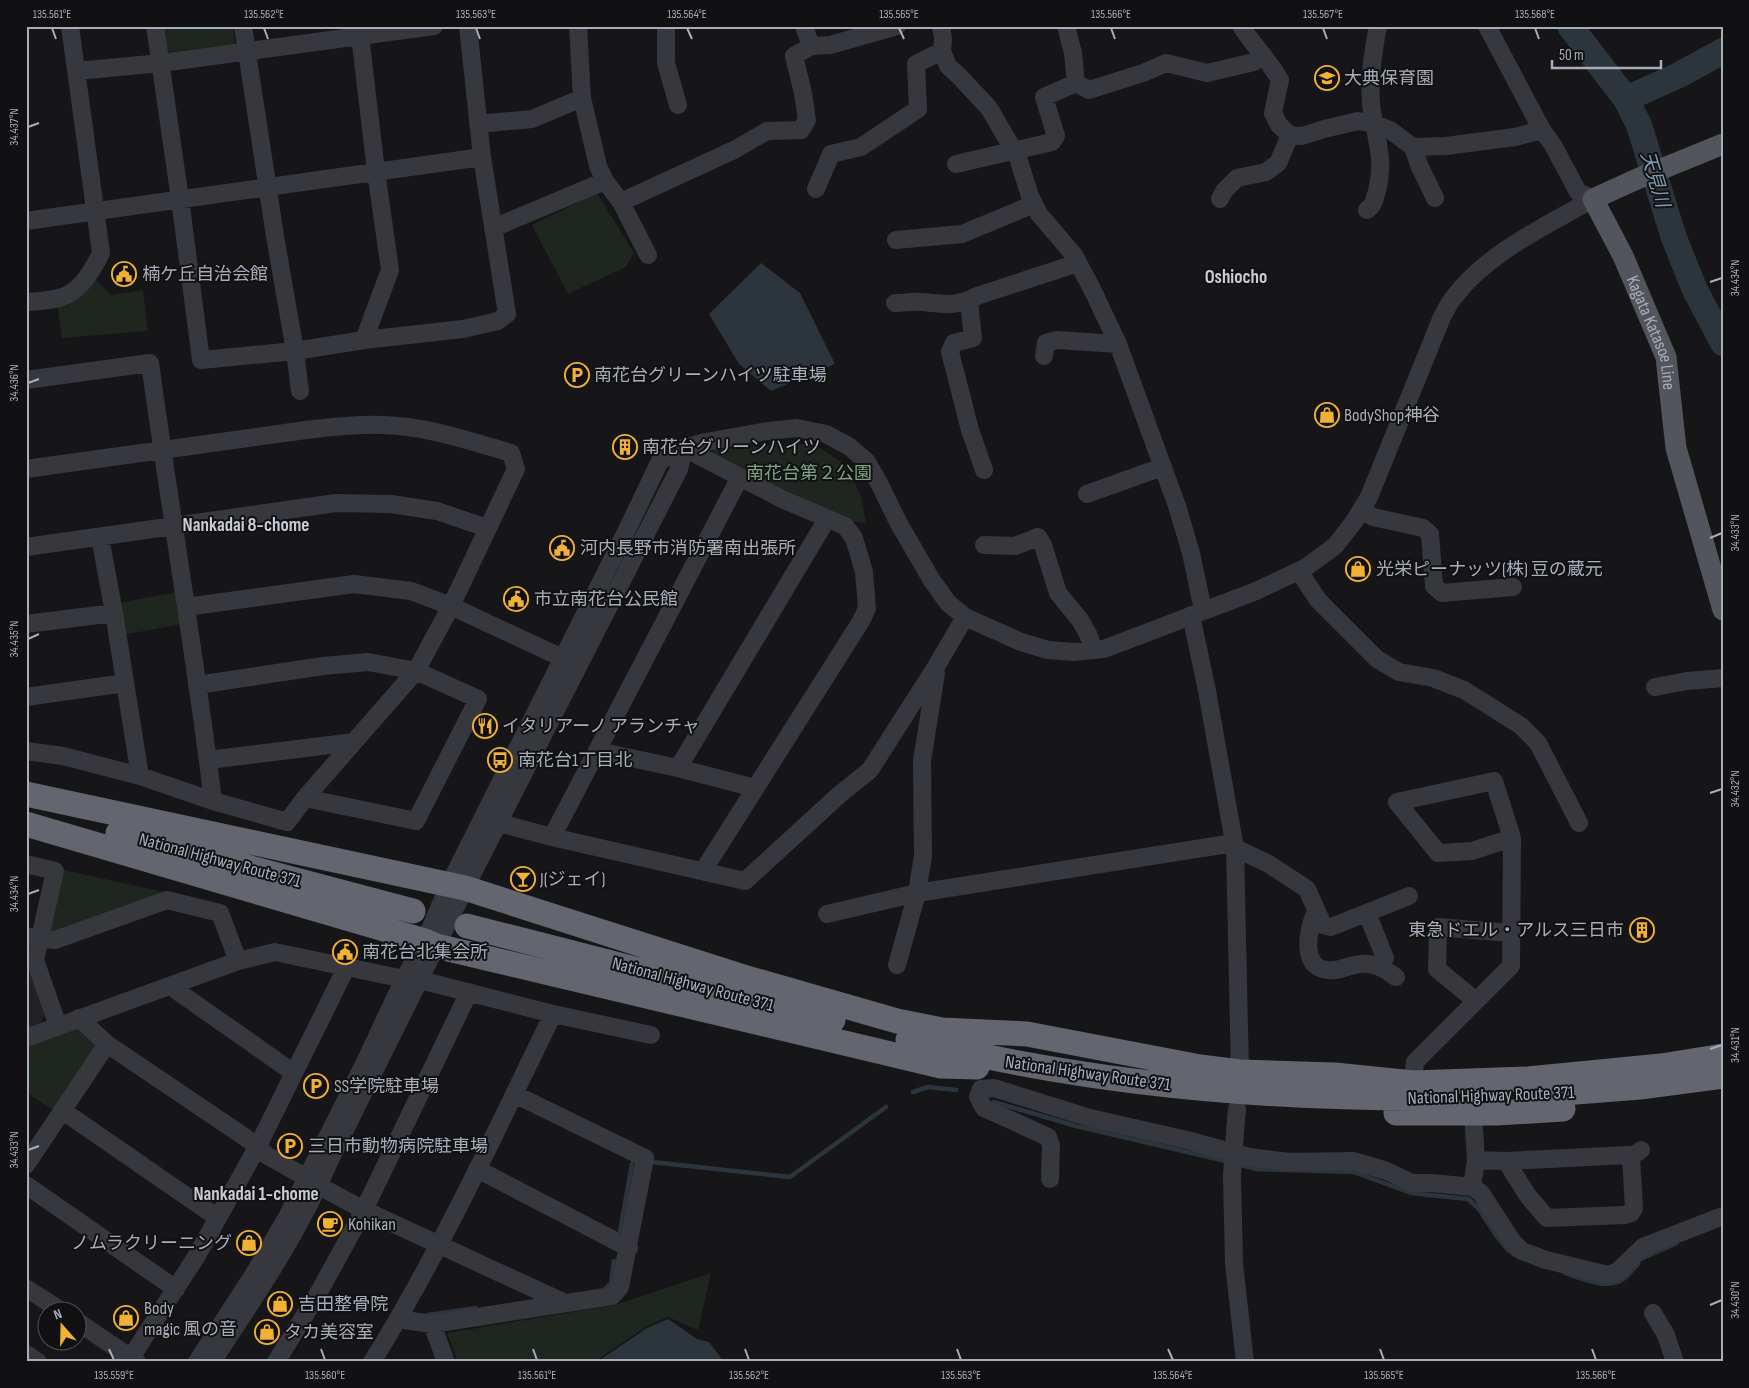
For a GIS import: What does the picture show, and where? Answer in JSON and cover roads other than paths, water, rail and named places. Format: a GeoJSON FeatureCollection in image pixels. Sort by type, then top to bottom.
{"type":"FeatureCollection","features":[{"type":"Feature","properties":{"kind":"highway"},"geometry":{"type":"LineString","coordinates":[[26,794],[457,887],[740,976],[897,1021],[942,1030],[1027,1034],[1200,1067]]}},
{"type":"Feature","properties":{"kind":"highway","name":"National Highway Route 371"},"geometry":{"type":"LineString","coordinates":[[26,809],[413,911]]}},
{"type":"Feature","properties":{"kind":"highway"},"geometry":{"type":"LineString","coordinates":[[26,824],[431,943],[941,1066],[1152,1095]]}},
{"type":"Feature","properties":{"kind":"highway","name":"National Highway Route 371"},"geometry":{"type":"LineString","coordinates":[[468,926],[938,1047],[1026,1066],[1083,1074],[1217,1090],[1376,1098],[1518,1097],[1640,1087],[1723,1076]]}},
{"type":"Feature","properties":{"kind":"highway"},"geometry":{"type":"LineString","coordinates":[[938,1047],[993,1044],[1032,1048],[1118,1062],[1200,1067],[1249,1073],[1323,1086],[1376,1098]]}},
{"type":"Feature","properties":{"kind":"highway"},"geometry":{"type":"LineString","coordinates":[[1249,1073],[1335,1075],[1413,1083],[1528,1079],[1662,1066],[1723,1056]]}},
{"type":"Feature","properties":{"kind":"highway"},"geometry":{"type":"LineString","coordinates":[[965,1068],[1026,1066]]}},
{"type":"Feature","properties":{"kind":"highway"},"geometry":{"type":"LineString","coordinates":[[1083,1074],[1236,1120],[1370,1113],[1473,1113],[1583,1108],[1723,1094]]}},
{"type":"Feature","properties":{"kind":"main road"},"geometry":{"type":"LineString","coordinates":[[1593,199],[1636,179],[1723,144]]}},
{"type":"Feature","properties":{"kind":"main road","name":"Kagata Katasoe Line"},"geometry":{"type":"LineString","coordinates":[[1593,199],[1623,256],[1666,357],[1676,448],[1723,610]]}},
{"type":"Feature","properties":{"kind":"street"},"geometry":{"type":"LineString","coordinates":[[26,302],[63,297],[78,288],[94,269],[101,254],[70,26]]}},
{"type":"Feature","properties":{"kind":"street"},"geometry":{"type":"LineString","coordinates":[[156,26],[201,360],[295,351],[364,340],[463,329],[498,322],[507,314],[482,158],[468,26]]}},
{"type":"Feature","properties":{"kind":"street"},"geometry":{"type":"LineString","coordinates":[[243,26],[300,392]]}},
{"type":"Feature","properties":{"kind":"street"},"geometry":{"type":"LineString","coordinates":[[77,71],[247,51],[359,32],[434,26]]}},
{"type":"Feature","properties":{"kind":"street"},"geometry":{"type":"LineString","coordinates":[[578,26],[582,98],[598,166],[605,181],[621,202],[648,255]]}},
{"type":"Feature","properties":{"kind":"street"},"geometry":{"type":"LineString","coordinates":[[666,26],[666,63],[678,105]]}},
{"type":"Feature","properties":{"kind":"street"},"geometry":{"type":"LineString","coordinates":[[804,26],[811,46]]}},
{"type":"Feature","properties":{"kind":"street"},"geometry":{"type":"LineString","coordinates":[[621,202],[734,150],[767,132],[801,130],[807,120],[794,56],[811,46],[830,45],[897,26]]}},
{"type":"Feature","properties":{"kind":"street"},"geometry":{"type":"LineString","coordinates":[[941,26],[943,38],[942,52],[948,66],[989,108],[1018,158],[1039,214],[1074,255],[1092,289],[1118,344],[1177,506],[1191,552],[1207,691],[1234,846],[1249,1073]]}},
{"type":"Feature","properties":{"kind":"street"},"geometry":{"type":"LineString","coordinates":[[1066,26],[1076,83]]}},
{"type":"Feature","properties":{"kind":"street"},"geometry":{"type":"LineString","coordinates":[[1241,26],[1271,63],[1280,80],[1273,113],[1279,125],[1290,135],[1302,136],[1358,121],[1375,124],[1390,130],[1413,147],[1434,198]]}},
{"type":"Feature","properties":{"kind":"street"},"geometry":{"type":"LineString","coordinates":[[1367,210],[1373,206],[1380,178],[1380,149],[1371,103],[1372,62],[1378,26]]}},
{"type":"Feature","properties":{"kind":"street"},"geometry":{"type":"LineString","coordinates":[[1487,26],[1542,130],[1578,192],[1593,199]]}},
{"type":"Feature","properties":{"kind":"street"},"geometry":{"type":"LineString","coordinates":[[359,32],[390,270],[364,340]]}},
{"type":"Feature","properties":{"kind":"street"},"geometry":{"type":"LineString","coordinates":[[816,188],[831,154],[861,147],[918,109],[916,64],[942,52]]}},
{"type":"Feature","properties":{"kind":"street"},"geometry":{"type":"LineString","coordinates":[[1076,83],[1089,90],[1143,73],[1166,63],[1207,73],[1254,62],[1263,55]]}},
{"type":"Feature","properties":{"kind":"street"},"geometry":{"type":"LineString","coordinates":[[956,164],[1052,142],[1056,136],[1044,97],[1076,83]]}},
{"type":"Feature","properties":{"kind":"street"},"geometry":{"type":"LineString","coordinates":[[478,124],[532,119],[582,98]]}},
{"type":"Feature","properties":{"kind":"street"},"geometry":{"type":"LineString","coordinates":[[1413,147],[1446,146],[1515,137],[1542,130]]}},
{"type":"Feature","properties":{"kind":"street"},"geometry":{"type":"LineString","coordinates":[[1220,199],[1224,191],[1238,178],[1266,172],[1278,163],[1290,135]]}},
{"type":"Feature","properties":{"kind":"street"},"geometry":{"type":"LineString","coordinates":[[26,221],[376,171],[482,158]]}},
{"type":"Feature","properties":{"kind":"street"},"geometry":{"type":"LineString","coordinates":[[493,228],[605,181]]}},
{"type":"Feature","properties":{"kind":"street"},"geometry":{"type":"LineString","coordinates":[[212,1362],[275,1266],[365,1062],[412,974],[431,943],[562,658],[660,460],[684,448],[714,440],[768,431],[797,428],[826,434],[850,447],[867,462],[880,483],[898,522],[931,579],[948,603],[965,616],[1021,642],[1048,650],[1074,652],[1104,649],[1256,591],[1299,571],[1335,546],[1369,497],[1442,317],[1453,297],[1474,274],[1491,260],[1593,199]]}},
{"type":"Feature","properties":{"kind":"street"},"geometry":{"type":"LineString","coordinates":[[896,240],[962,234],[1034,204]]}},
{"type":"Feature","properties":{"kind":"street"},"geometry":{"type":"LineString","coordinates":[[895,303],[921,302],[944,305],[969,300],[1078,263]]}},
{"type":"Feature","properties":{"kind":"street"},"geometry":{"type":"LineString","coordinates":[[969,300],[973,338],[954,344],[950,352],[970,430],[984,470]]}},
{"type":"Feature","properties":{"kind":"street"},"geometry":{"type":"LineString","coordinates":[[1044,356],[1046,342],[1057,340],[1118,344]]}},
{"type":"Feature","properties":{"kind":"street"},"geometry":{"type":"LineString","coordinates":[[26,380],[150,363],[213,801]]}},
{"type":"Feature","properties":{"kind":"street"},"geometry":{"type":"LineString","coordinates":[[26,469],[162,449],[305,423],[385,425],[419,429],[511,454],[516,469],[451,606],[416,671],[305,798],[287,822],[213,801],[140,776],[63,756],[26,751]]}},
{"type":"Feature","properties":{"kind":"street"},"geometry":{"type":"LineString","coordinates":[[684,448],[782,499],[845,526],[854,538],[864,572],[867,608],[861,621],[703,871]]}},
{"type":"Feature","properties":{"kind":"street"},"geometry":{"type":"LineString","coordinates":[[457,887],[499,823],[679,469],[684,448]]}},
{"type":"Feature","properties":{"kind":"street"},"geometry":{"type":"LineString","coordinates":[[1086,494],[1162,467]]}},
{"type":"Feature","properties":{"kind":"street"},"geometry":{"type":"LineString","coordinates":[[552,837],[740,476]]}},
{"type":"Feature","properties":{"kind":"street"},"geometry":{"type":"LineString","coordinates":[[26,547],[336,502],[391,504],[437,511],[487,528]]}},
{"type":"Feature","properties":{"kind":"street"},"geometry":{"type":"LineString","coordinates":[[1361,510],[1373,517],[1423,528],[1430,534],[1434,586],[1442,593],[1513,588]]}},
{"type":"Feature","properties":{"kind":"street"},"geometry":{"type":"LineString","coordinates":[[678,768],[827,519]]}},
{"type":"Feature","properties":{"kind":"street"},"geometry":{"type":"LineString","coordinates":[[100,537],[140,776]]}},
{"type":"Feature","properties":{"kind":"street"},"geometry":{"type":"LineString","coordinates":[[984,545],[1015,546],[1038,537],[1044,545],[1058,594],[1080,620],[1094,650]]}},
{"type":"Feature","properties":{"kind":"street"},"geometry":{"type":"LineString","coordinates":[[1299,571],[1318,600],[1377,659],[1399,672],[1433,678],[1464,690],[1521,726],[1538,743],[1579,823]]}},
{"type":"Feature","properties":{"kind":"street"},"geometry":{"type":"LineString","coordinates":[[186,607],[354,584],[411,591],[451,606],[579,666]]}},
{"type":"Feature","properties":{"kind":"street"},"geometry":{"type":"LineString","coordinates":[[26,624],[114,612]]}},
{"type":"Feature","properties":{"kind":"street"},"geometry":{"type":"LineString","coordinates":[[499,823],[745,881],[870,770],[937,665],[965,616]]}},
{"type":"Feature","properties":{"kind":"street"},"geometry":{"type":"LineString","coordinates":[[197,686],[323,666],[368,662],[416,671],[478,699],[416,821],[305,798]]}},
{"type":"Feature","properties":{"kind":"street"},"geometry":{"type":"LineString","coordinates":[[898,965],[917,893],[923,856],[922,761],[937,665]]}},
{"type":"Feature","properties":{"kind":"street"},"geometry":{"type":"LineString","coordinates":[[1655,687],[1687,681],[1723,678]]}},
{"type":"Feature","properties":{"kind":"street"},"geometry":{"type":"LineString","coordinates":[[26,697],[125,683]]}},
{"type":"Feature","properties":{"kind":"street"},"geometry":{"type":"LineString","coordinates":[[208,760],[354,742]]}},
{"type":"Feature","properties":{"kind":"street"},"geometry":{"type":"LineString","coordinates":[[598,751],[678,768],[755,788]]}},
{"type":"Feature","properties":{"kind":"street"},"geometry":{"type":"LineString","coordinates":[[1413,1083],[1415,1062],[1511,966],[1512,838],[1494,781],[1397,802],[1438,853],[1472,852],[1512,838]]}},
{"type":"Feature","properties":{"kind":"street"},"geometry":{"type":"LineString","coordinates":[[827,914],[917,893],[1234,846],[1269,864],[1307,888],[1323,925],[1331,927],[1409,896]]}},
{"type":"Feature","properties":{"kind":"street"},"geometry":{"type":"LineString","coordinates":[[26,864],[55,871],[33,938],[35,960],[58,1026]]}},
{"type":"Feature","properties":{"kind":"street"},"geometry":{"type":"LineString","coordinates":[[33,938],[55,940],[167,900],[220,914],[238,961]]}},
{"type":"Feature","properties":{"kind":"street"},"geometry":{"type":"LineString","coordinates":[[1316,911],[1312,920],[1308,950],[1309,957],[1314,966],[1326,970],[1335,970],[1355,964],[1368,964],[1382,968],[1396,977]]}},
{"type":"Feature","properties":{"kind":"street"},"geometry":{"type":"LineString","coordinates":[[1367,913],[1385,958]]}},
{"type":"Feature","properties":{"kind":"street"},"geometry":{"type":"LineString","coordinates":[[1476,1001],[1436,969],[1438,927],[1511,933]]}},
{"type":"Feature","properties":{"kind":"street"},"geometry":{"type":"LineString","coordinates":[[26,1038],[238,961],[274,952],[346,968],[412,974],[469,992],[554,1014],[651,1035]]}},
{"type":"Feature","properties":{"kind":"street"},"geometry":{"type":"LineString","coordinates":[[88,1329],[132,1360],[218,1218],[258,1146],[346,968]]}},
{"type":"Feature","properties":{"kind":"street"},"geometry":{"type":"LineString","coordinates":[[170,986],[294,1073]]}},
{"type":"Feature","properties":{"kind":"street"},"geometry":{"type":"LineString","coordinates":[[276,1362],[319,1292],[364,1210],[469,992]]}},
{"type":"Feature","properties":{"kind":"street"},"geometry":{"type":"LineString","coordinates":[[372,1362],[398,1319],[438,1244],[554,1014]]}},
{"type":"Feature","properties":{"kind":"street"},"geometry":{"type":"LineString","coordinates":[[79,1018],[107,1044],[258,1146],[266,1156],[364,1210],[565,1303]]}},
{"type":"Feature","properties":{"kind":"street"},"geometry":{"type":"LineString","coordinates":[[26,1165],[107,1044]]}},
{"type":"Feature","properties":{"kind":"street"},"geometry":{"type":"LineString","coordinates":[[1050,1179],[1051,1145],[1048,1137],[984,1108],[978,1097],[981,1089],[994,1088],[1090,1118],[1187,1140],[1249,1157],[1289,1162],[1353,1161],[1387,1170],[1412,1183],[1472,1187],[1481,1193],[1512,1241],[1522,1250],[1546,1260],[1608,1275],[1618,1271],[1643,1246],[1723,1216]]}},
{"type":"Feature","properties":{"kind":"street"},"geometry":{"type":"LineString","coordinates":[[398,1319],[432,1324],[612,1296],[620,1288],[645,1158],[514,1094]]}},
{"type":"Feature","properties":{"kind":"street"},"geometry":{"type":"LineString","coordinates":[[63,1111],[218,1218]]}},
{"type":"Feature","properties":{"kind":"street"},"geometry":{"type":"LineString","coordinates":[[1472,1187],[1476,1160],[1473,1113]]}},
{"type":"Feature","properties":{"kind":"street"},"geometry":{"type":"LineString","coordinates":[[1236,1120],[1232,1176],[1234,1263],[1245,1362]]}},
{"type":"Feature","properties":{"kind":"street"},"geometry":{"type":"LineString","coordinates":[[1476,1160],[1506,1162],[1636,1154],[1634,1208],[1631,1213],[1624,1215],[1547,1218],[1528,1196],[1506,1162]]}},
{"type":"Feature","properties":{"kind":"street"},"geometry":{"type":"LineString","coordinates":[[477,1169],[629,1248]]}},
{"type":"Feature","properties":{"kind":"street"},"geometry":{"type":"LineString","coordinates":[[197,1362],[255,1272],[287,1217],[313,1182]]}},
{"type":"Feature","properties":{"kind":"street"},"geometry":{"type":"LineString","coordinates":[[26,1185],[176,1289]]}},
{"type":"Feature","properties":{"kind":"street"},"geometry":{"type":"LineString","coordinates":[[26,1288],[45,1300]]}},
{"type":"Feature","properties":{"kind":"street"},"geometry":{"type":"LineString","coordinates":[[1653,1313],[1666,1336],[1675,1362]]}},
{"type":"Feature","properties":{"kind":"street"},"geometry":{"type":"LineString","coordinates":[[432,1324],[446,1362]]}},
{"type":"Feature","properties":{"kind":"waterway","name":"天見川"},"geometry":{"type":"LineString","coordinates":[[1570,26],[1626,99],[1639,125],[1674,238],[1695,290],[1723,343]]}},
{"type":"Feature","properties":{"kind":"waterway"},"geometry":{"type":"LineString","coordinates":[[1626,99],[1679,75],[1723,51]]}},
{"type":"Feature","properties":{"kind":"waterway"},"geometry":{"type":"LineString","coordinates":[[913,1092],[928,1087],[956,1090]]}},
{"type":"Feature","properties":{"kind":"waterway"},"geometry":{"type":"LineString","coordinates":[[994,1102],[1076,1126],[1230,1162]]}},
{"type":"Feature","properties":{"kind":"waterway"},"geometry":{"type":"LineString","coordinates":[[652,1162],[790,1177],[886,1107]]}},
{"type":"Feature","properties":{"kind":"waterway"},"geometry":{"type":"LineString","coordinates":[[620,1231],[632,1164]]}},
{"type":"Feature","properties":{"kind":"waterway"},"geometry":{"type":"LineString","coordinates":[[1237,1164],[1257,1169],[1354,1172],[1411,1193],[1468,1199],[1479,1209],[1508,1250],[1515,1255]]}},
{"type":"Feature","properties":{"kind":"waterway"},"geometry":{"type":"LineString","coordinates":[[1643,1258],[1677,1243]]}},
{"type":"Feature","properties":{"kind":"waterway"},"geometry":{"type":"LineString","coordinates":[[604,1290],[611,1283],[614,1261]]}},
{"type":"Feature","properties":{"kind":"waterway"},"geometry":{"type":"LineString","coordinates":[[1565,1273],[1592,1282],[1607,1284],[1625,1278],[1638,1264]]}},
{"type":"Feature","properties":{"kind":"waterway"},"geometry":{"type":"LineString","coordinates":[[428,1315],[476,1308]]}},
{"type":"Feature","properties":{"kind":"place","name":"大典保育園"},"geometry":{"type":"Point","coordinates":[1327,78]}},
{"type":"Feature","properties":{"kind":"place","name":"楠ケ丘自治会館"},"geometry":{"type":"Point","coordinates":[124,274]}},
{"type":"Feature","properties":{"kind":"place","name":"南花台グリーンハイツ駐車場"},"geometry":{"type":"Point","coordinates":[577,375]}},
{"type":"Feature","properties":{"kind":"place","name":"BodyShop神谷"},"geometry":{"type":"Point","coordinates":[1327,415]}},
{"type":"Feature","properties":{"kind":"place","name":"南花台グリーンハイツ"},"geometry":{"type":"Point","coordinates":[625,447]}},
{"type":"Feature","properties":{"kind":"place","name":"河内長野市消防署南出張所"},"geometry":{"type":"Point","coordinates":[562,548]}},
{"type":"Feature","properties":{"kind":"place","name":"光栄ピーナッツ(株) 豆の蔵元"},"geometry":{"type":"Point","coordinates":[1358,569]}},
{"type":"Feature","properties":{"kind":"place","name":"市立南花台公民館"},"geometry":{"type":"Point","coordinates":[516,599]}},
{"type":"Feature","properties":{"kind":"place","name":"イタリアーノ アランチャ"},"geometry":{"type":"Point","coordinates":[485,726]}},
{"type":"Feature","properties":{"kind":"place","name":"南花台1丁目北"},"geometry":{"type":"Point","coordinates":[500,760]}},
{"type":"Feature","properties":{"kind":"place","name":"J(ジェイ)"},"geometry":{"type":"Point","coordinates":[523,879]}},
{"type":"Feature","properties":{"kind":"place","name":"東急ドエル・アルス三日市"},"geometry":{"type":"Point","coordinates":[1642,930]}},
{"type":"Feature","properties":{"kind":"place","name":"南花台北集会所"},"geometry":{"type":"Point","coordinates":[345,952]}},
{"type":"Feature","properties":{"kind":"place","name":"SS学院駐車場"},"geometry":{"type":"Point","coordinates":[316,1086]}},
{"type":"Feature","properties":{"kind":"place","name":"三日市動物病院駐車場"},"geometry":{"type":"Point","coordinates":[290,1146]}},
{"type":"Feature","properties":{"kind":"place","name":"Kohikan"},"geometry":{"type":"Point","coordinates":[330,1224]}},
{"type":"Feature","properties":{"kind":"place","name":"ノムラクリーニング"},"geometry":{"type":"Point","coordinates":[249,1243]}},
{"type":"Feature","properties":{"kind":"place","name":"吉田整骨院"},"geometry":{"type":"Point","coordinates":[280,1304]}},
{"type":"Feature","properties":{"kind":"place","name":"Body magic 風の音"},"geometry":{"type":"Point","coordinates":[126,1318]}},
{"type":"Feature","properties":{"kind":"place","name":"タカ美容室"},"geometry":{"type":"Point","coordinates":[267,1332]}},
{"type":"Feature","properties":{"kind":"district","name":"Oshiocho"},"geometry":{"type":"Point","coordinates":[1236,276]}},
{"type":"Feature","properties":{"kind":"district","name":"Nankadai 8-chome"},"geometry":{"type":"Point","coordinates":[246,524]}},
{"type":"Feature","properties":{"kind":"district","name":"Nankadai 1-chome"},"geometry":{"type":"Point","coordinates":[256,1193]}},
{"type":"Feature","properties":{"kind":"park label","name":"南花台第２公園"},"geometry":{"type":"Point","coordinates":[809,473]}}]}
